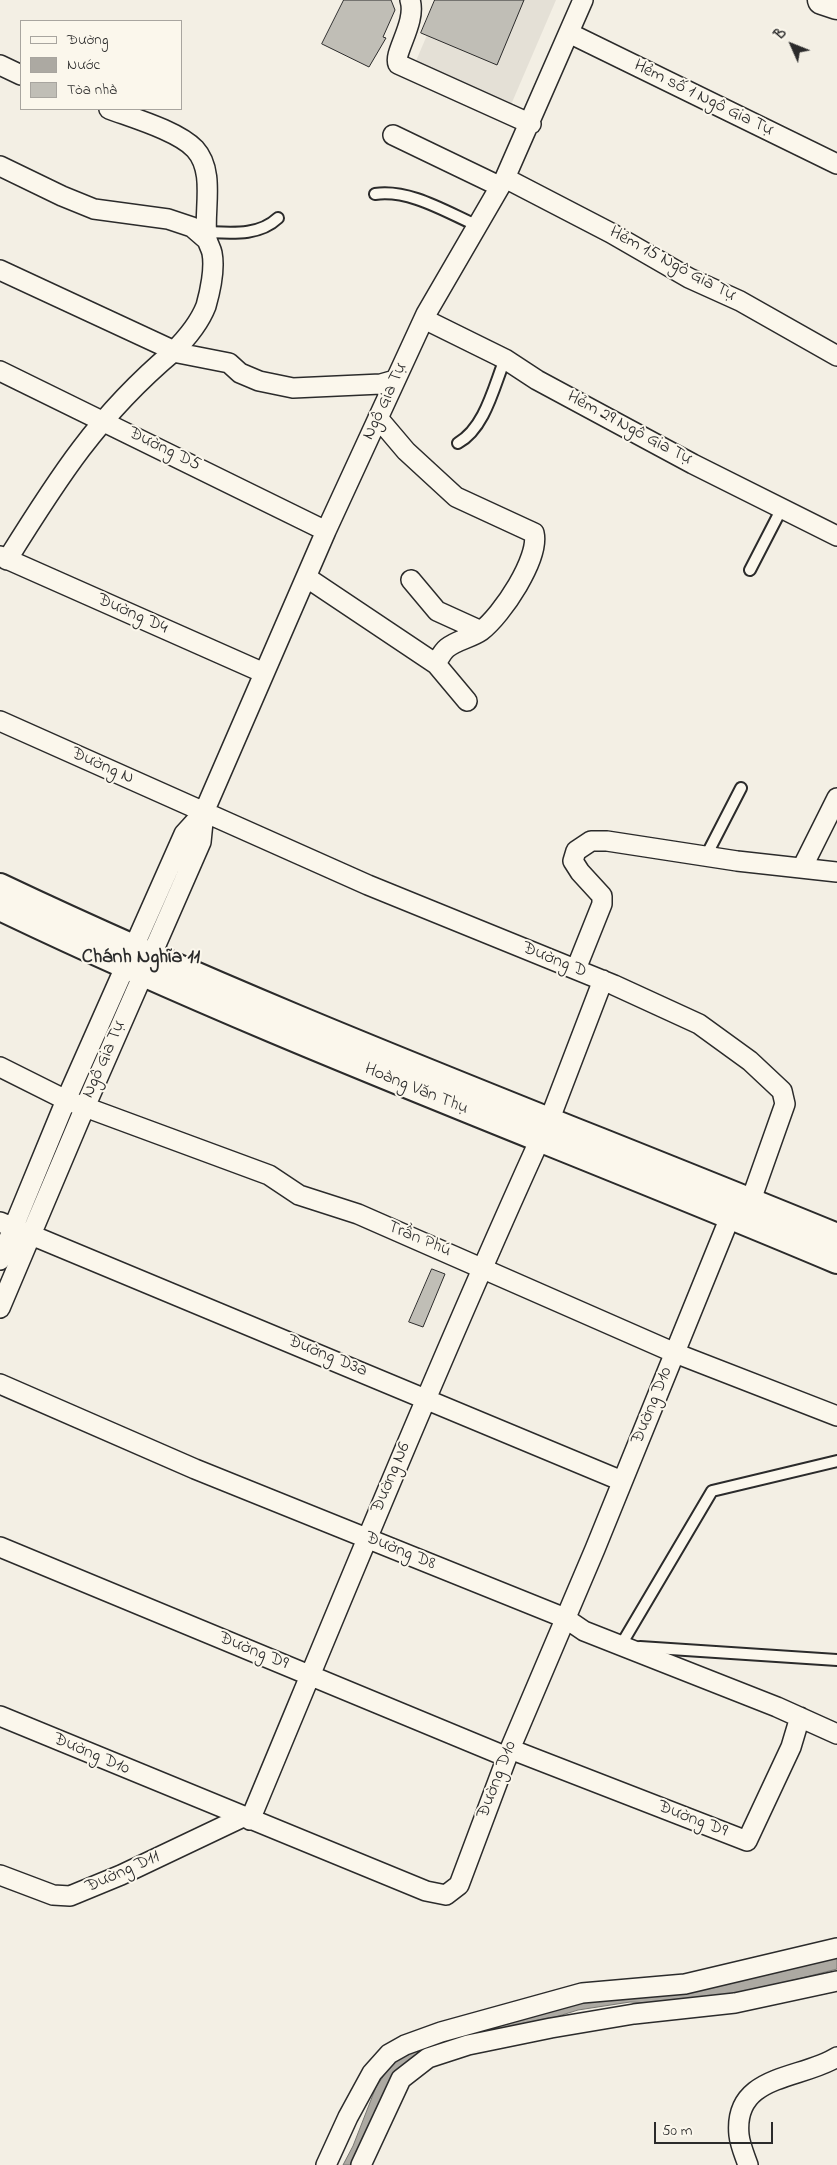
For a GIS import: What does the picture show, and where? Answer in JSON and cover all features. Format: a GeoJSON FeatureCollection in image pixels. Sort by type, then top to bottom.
{"type":"FeatureCollection","features":[{"type":"Feature","properties":{"kind":"highway"},"geometry":{"type":"LineString","coordinates":[[822,0],[837,5]]}},
{"type":"Feature","properties":{"kind":"street"},"geometry":{"type":"LineString","coordinates":[[410,0],[413,9],[406,38],[397,58],[398,64],[531,124]]}},
{"type":"Feature","properties":{"kind":"street","name":"Ngô Gia Tự"},"geometry":{"type":"LineString","coordinates":[[0,1260],[66,1100],[201,842],[204,812],[326,531],[378,418],[424,319],[478,226],[531,124],[583,0]]}},
{"type":"Feature","properties":{"kind":"street","name":"Hẻm số 1 Ngô Gia Tự"},"geometry":{"type":"LineString","coordinates":[[569,33],[837,164]]}},
{"type":"Feature","properties":{"kind":"street"},"geometry":{"type":"LineString","coordinates":[[0,65],[20,75]]}},
{"type":"Feature","properties":{"kind":"street"},"geometry":{"type":"LineString","coordinates":[[4,558],[57,480],[103,420],[126,394],[190,335],[206,306],[211,277],[212,254],[207,236],[207,185],[204,166],[196,150],[161,128],[112,110]]}},
{"type":"Feature","properties":{"kind":"street","name":"Hẻm 15 Ngô Gia Tự"},"geometry":{"type":"LineString","coordinates":[[393,134],[611,233],[689,278],[740,301],[837,356]]}},
{"type":"Feature","properties":{"kind":"street"},"geometry":{"type":"LineString","coordinates":[[0,166],[94,209],[168,219],[192,227],[207,236]]}},
{"type":"Feature","properties":{"kind":"street"},"geometry":{"type":"LineString","coordinates":[[0,270],[173,352],[229,363],[240,373],[259,382],[293,388],[381,384],[396,380]]}},
{"type":"Feature","properties":{"kind":"street","name":"Hẻm 29 Ngô Gia Tự"},"geometry":{"type":"LineString","coordinates":[[424,319],[505,358],[538,380],[693,464],[837,536]]}},
{"type":"Feature","properties":{"kind":"street","name":"Đường D5"},"geometry":{"type":"LineString","coordinates":[[0,371],[326,531]]}},
{"type":"Feature","properties":{"kind":"street"},"geometry":{"type":"LineString","coordinates":[[378,418],[406,451],[456,497],[534,533],[536,542],[532,556],[504,608],[481,631],[446,648],[436,664]]}},
{"type":"Feature","properties":{"kind":"street","name":"Đường D4"},"geometry":{"type":"LineString","coordinates":[[4,558],[264,673]]}},
{"type":"Feature","properties":{"kind":"street"},"geometry":{"type":"LineString","coordinates":[[306,577],[436,664],[467,701]]}},
{"type":"Feature","properties":{"kind":"street"},"geometry":{"type":"LineString","coordinates":[[411,580],[437,611],[481,631]]}},
{"type":"Feature","properties":{"kind":"street","name":"Đường N"},"geometry":{"type":"LineString","coordinates":[[0,722],[204,812]]}},
{"type":"Feature","properties":{"kind":"street"},"geometry":{"type":"LineString","coordinates":[[802,868],[837,798]]}},
{"type":"Feature","properties":{"kind":"street","name":"Đường D"},"geometry":{"type":"LineString","coordinates":[[204,812],[368,885],[576,969],[699,1024],[750,1061],[782,1092],[786,1104],[751,1200]]}},
{"type":"Feature","properties":{"kind":"street"},"geometry":{"type":"LineString","coordinates":[[576,969],[602,904],[602,896],[580,872],[573,861],[576,851],[591,841],[607,841],[706,856],[837,872]]}},
{"type":"Feature","properties":{"kind":"street","name":"Hoàng Văn Thụ"},"geometry":{"type":"LineString","coordinates":[[0,886],[16,909],[342,1048],[663,1178],[730,1217],[837,1236]]}},
{"type":"Feature","properties":{"kind":"street","name":"Ngô Gia Tự"},"geometry":{"type":"LineString","coordinates":[[0,1308],[14,1229],[85,1107],[138,962]]}},
{"type":"Feature","properties":{"kind":"street","name":"Đường N6"},"geometry":{"type":"LineString","coordinates":[[246,1818],[310,1676],[366,1538],[482,1268],[545,1130],[602,980]]}},
{"type":"Feature","properties":{"kind":"street","name":"Trần Phú"},"geometry":{"type":"LineString","coordinates":[[0,1067],[66,1100],[269,1176],[299,1195],[358,1214],[675,1352],[837,1416]]}},
{"type":"Feature","properties":{"kind":"street","name":"Hoàng Văn Thụ"},"geometry":{"type":"LineString","coordinates":[[663,1178],[751,1200],[784,1226],[837,1261]]}},
{"type":"Feature","properties":{"kind":"street","name":"Đường D10"},"geometry":{"type":"LineString","coordinates":[[0,1716],[426,1891],[446,1895],[459,1885],[508,1753],[730,1217]]}},
{"type":"Feature","properties":{"kind":"street","name":"Đường D3a"},"geometry":{"type":"LineString","coordinates":[[14,1229],[622,1481]]}},
{"type":"Feature","properties":{"kind":"street","name":"Đường D8"},"geometry":{"type":"LineString","coordinates":[[0,1384],[196,1469],[565,1618],[584,1631],[800,1717],[837,1734]]}},
{"type":"Feature","properties":{"kind":"street","name":"Đường D9"},"geometry":{"type":"LineString","coordinates":[[0,1547],[310,1676],[508,1753],[747,1841],[791,1747],[800,1717]]}},
{"type":"Feature","properties":{"kind":"street","name":"Đường D11"},"geometry":{"type":"LineString","coordinates":[[0,1875],[53,1895],[70,1896],[246,1818]]}},
{"type":"Feature","properties":{"kind":"street"},"geometry":{"type":"LineString","coordinates":[[326,2165],[372,2073],[389,2054],[406,2045],[441,2032],[582,1993],[685,1984],[837,1948]]}},
{"type":"Feature","properties":{"kind":"street"},"geometry":{"type":"LineString","coordinates":[[361,2165],[401,2079],[428,2058],[468,2045],[539,2031],[634,2014],[735,2003],[837,1981]]}},
{"type":"Feature","properties":{"kind":"street"},"geometry":{"type":"LineString","coordinates":[[535,2007],[539,2031]]}},
{"type":"Feature","properties":{"kind":"street"},"geometry":{"type":"LineString","coordinates":[[748,2165],[739,2137],[739,2121],[751,2093],[764,2084],[822,2066],[837,2057]]}},
{"type":"Feature","properties":{"kind":"street"},"geometry":{"type":"LineString","coordinates":[[341,2133],[371,2145]]}},
{"type":"Feature","properties":{"kind":"lane"},"geometry":{"type":"LineString","coordinates":[[375,194],[388,192],[415,198],[478,226]]}},
{"type":"Feature","properties":{"kind":"lane"},"geometry":{"type":"LineString","coordinates":[[207,236],[255,230],[270,226],[278,218]]}},
{"type":"Feature","properties":{"kind":"lane"},"geometry":{"type":"LineString","coordinates":[[458,443],[467,438],[482,415],[505,358]]}},
{"type":"Feature","properties":{"kind":"lane"},"geometry":{"type":"LineString","coordinates":[[750,570],[782,508]]}},
{"type":"Feature","properties":{"kind":"lane"},"geometry":{"type":"LineString","coordinates":[[706,856],[741,788]]}},
{"type":"Feature","properties":{"kind":"lane"},"geometry":{"type":"LineString","coordinates":[[837,1461],[712,1491],[622,1646],[837,1660]]}},
{"type":"Feature","properties":{"kind":"shaded area"},"geometry":{"type":"Polygon","coordinates":[[[442,0],[556,0],[510,107],[413,68],[442,0]]]}},
{"type":"Feature","properties":{"kind":"water"},"geometry":{"type":"Polygon","coordinates":[[[837,1955],[837,1969],[731,1996],[651,2003],[630,2002],[578,2010],[415,2061],[357,2165],[343,2165],[353,2146],[376,2087],[389,2068],[404,2053],[534,2010],[651,1989],[729,1983],[837,1955]]]}},
{"type":"Feature","properties":{"kind":"building"},"geometry":{"type":"Polygon","coordinates":[[[344,0],[391,0],[395,10],[383,37],[386,38],[369,67],[322,44],[344,0]]]}},
{"type":"Feature","properties":{"kind":"building"},"geometry":{"type":"Polygon","coordinates":[[[435,0],[524,0],[497,65],[421,33],[435,0]]]}},
{"type":"Feature","properties":{"kind":"building"},"geometry":{"type":"Polygon","coordinates":[[[432,1269],[445,1274],[423,1327],[409,1322],[432,1269]]]}},
{"type":"Feature","properties":{"kind":"district","name":"Chánh Nghĩa 11"},"geometry":{"type":"Point","coordinates":[141,959]}}]}
